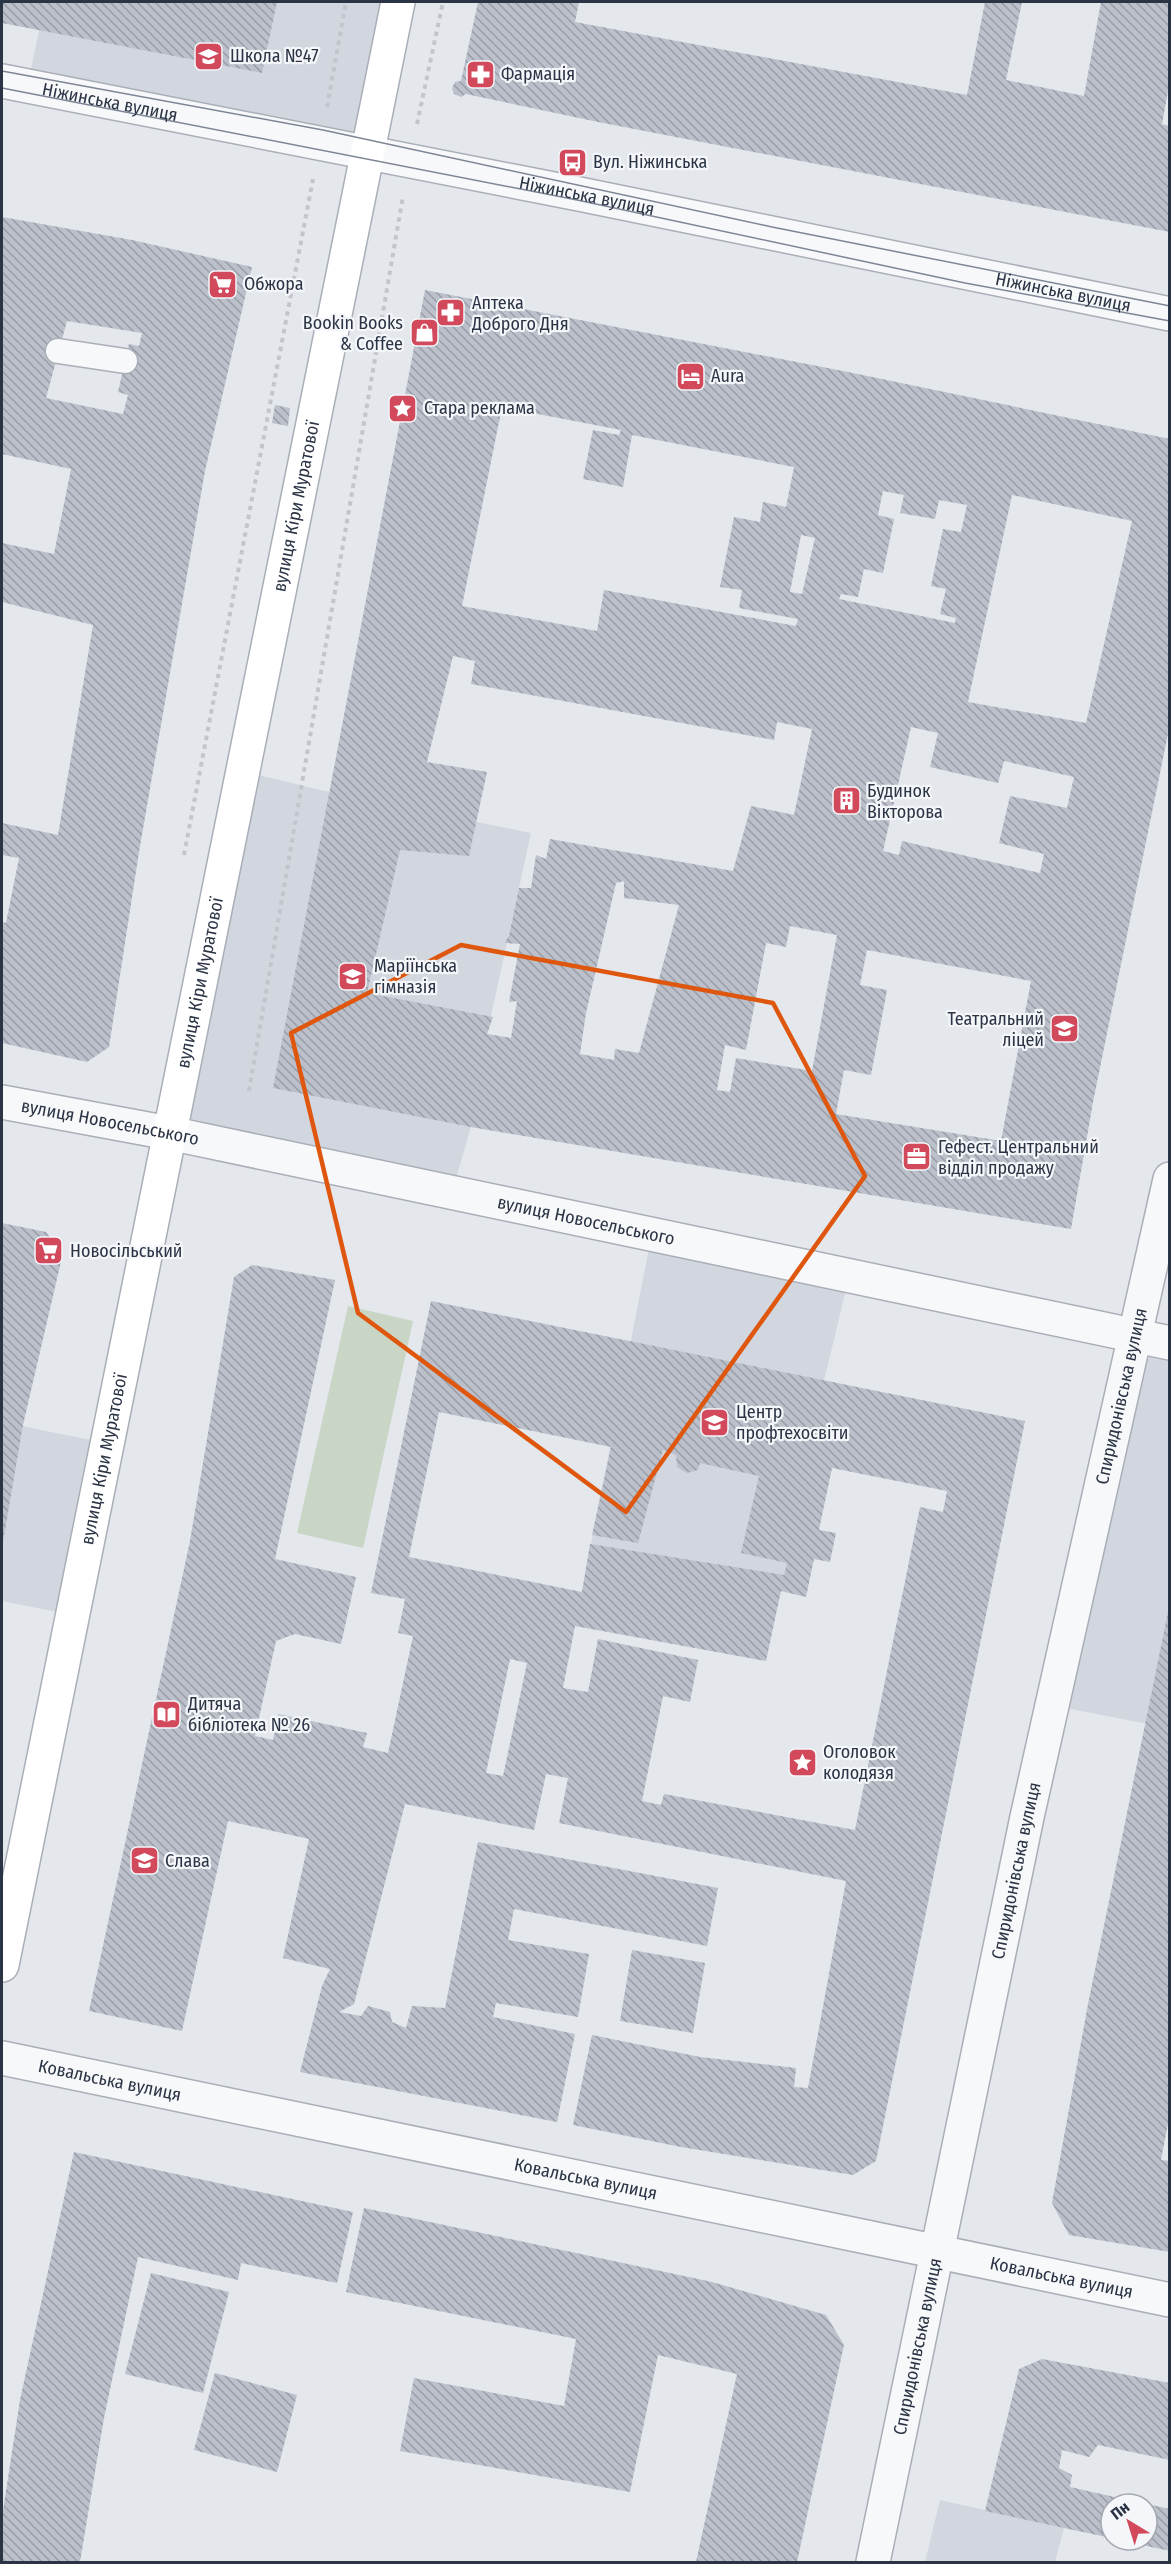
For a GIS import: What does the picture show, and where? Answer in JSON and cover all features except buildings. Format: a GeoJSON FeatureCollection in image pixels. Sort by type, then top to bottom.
{"type":"FeatureCollection","features":[{"type":"Feature","properties":{"kind":"street","name":"вулиця Кіри Муратової"},"geometry":{"type":"LineString","coordinates":[[2,1965],[398,2]]}},
{"type":"Feature","properties":{"kind":"street","name":"Ніжинська вулиця"},"geometry":{"type":"LineString","coordinates":[[2,81],[319,142],[1170,314]]}},
{"type":"Feature","properties":{"kind":"street","name":"вулиця Новосельського"},"geometry":{"type":"LineString","coordinates":[[2,1102],[169,1133],[1170,1343]]}},
{"type":"Feature","properties":{"kind":"street","name":"Спиридонівська вулиця"},"geometry":{"type":"LineString","coordinates":[[873,2562],[935,2253],[1027,1817],[1170,1179]]}},
{"type":"Feature","properties":{"kind":"street","name":"Ковальська вулиця"},"geometry":{"type":"LineString","coordinates":[[2,2058],[1170,2300]]}},
{"type":"Feature","properties":{"kind":"lane"},"geometry":{"type":"LineString","coordinates":[[58,351],[125,361]]}},
{"type":"Feature","properties":{"kind":"path"},"geometry":{"type":"LineString","coordinates":[[182,867],[346,2]]}},
{"type":"Feature","properties":{"kind":"path"},"geometry":{"type":"LineString","coordinates":[[249,1091],[409,160],[443,2]]}},
{"type":"Feature","properties":{"kind":"path"},"geometry":{"type":"LineString","coordinates":[[897,788],[910,792]]}},
{"type":"Feature","properties":{"kind":"highlighted area"},"geometry":{"type":"Polygon","coordinates":[[[461,945],[773,1003],[865,1176],[626,1512],[358,1313],[291,1033],[461,945]]]}},
{"type":"Feature","properties":{"kind":"shaded area","name":"Школа №47"},"geometry":{"type":"Polygon","coordinates":[[[45,2],[396,2],[366,150],[28,83],[45,2]]]}},
{"type":"Feature","properties":{"kind":"shaded area","name":"Маріїнська гімназія"},"geometry":{"type":"Polygon","coordinates":[[[246,772],[329,792],[531,833],[487,1034],[471,1127],[452,1192],[172,1132],[246,772]]]}},
{"type":"Feature","properties":{"kind":"shaded area","name":"Центр профтехосвіти"},"geometry":{"type":"Polygon","coordinates":[[[651,1238],[849,1277],[824,1381],[781,1591],[575,1626],[651,1238]]]}},
{"type":"Feature","properties":{"kind":"shaded area"},"geometry":{"type":"Polygon","coordinates":[[[1139,1343],[1169,1348],[1169,1728],[1055,1706],[1139,1343]]]}},
{"type":"Feature","properties":{"kind":"shaded area"},"geometry":{"type":"Polygon","coordinates":[[[2,1422],[105,1443],[62,1613],[2,1601],[2,1422]]]}},
{"type":"Feature","properties":{"kind":"shaded area"},"geometry":{"type":"Polygon","coordinates":[[[940,2500],[1064,2528],[1055,2562],[925,2562],[940,2500]]]}},
{"type":"Feature","properties":{"kind":"green space"},"geometry":{"type":"Polygon","coordinates":[[[348,1306],[413,1321],[363,1548],[297,1533],[348,1306]]]}},
{"type":"Feature","properties":{"kind":"tram line"},"geometry":{"type":"LineString","coordinates":[[2,71],[323,130],[772,227],[1170,306]]}},
{"type":"Feature","properties":{"kind":"tram line"},"geometry":{"type":"LineString","coordinates":[[2,88],[577,200],[965,283],[1170,321]]}},
{"type":"Feature","properties":{"kind":"place","name":"Школа №47"},"geometry":{"type":"Point","coordinates":[209,56]}},
{"type":"Feature","properties":{"kind":"place","name":"Фармація"},"geometry":{"type":"Point","coordinates":[480,74]}},
{"type":"Feature","properties":{"kind":"place","name":"Вул. Ніжинська"},"geometry":{"type":"Point","coordinates":[572,162]}},
{"type":"Feature","properties":{"kind":"place","name":"Обжора"},"geometry":{"type":"Point","coordinates":[223,284]}},
{"type":"Feature","properties":{"kind":"place","name":"Аптека Доброго Дня"},"geometry":{"type":"Point","coordinates":[451,313]}},
{"type":"Feature","properties":{"kind":"place","name":"Bookin Books & Coffee"},"geometry":{"type":"Point","coordinates":[424,333]}},
{"type":"Feature","properties":{"kind":"place","name":"Aura"},"geometry":{"type":"Point","coordinates":[690,376]}},
{"type":"Feature","properties":{"kind":"place","name":"Стара реклама"},"geometry":{"type":"Point","coordinates":[403,408]}},
{"type":"Feature","properties":{"kind":"place","name":"Будинок Вікторова"},"geometry":{"type":"Point","coordinates":[846,801]}},
{"type":"Feature","properties":{"kind":"place","name":"Маріїнська гімназія"},"geometry":{"type":"Point","coordinates":[353,976]}},
{"type":"Feature","properties":{"kind":"place","name":"Театральний ліцей"},"geometry":{"type":"Point","coordinates":[1065,1029]}},
{"type":"Feature","properties":{"kind":"place","name":"Гефест. Центральний відділ продажу"},"geometry":{"type":"Point","coordinates":[917,1157]}},
{"type":"Feature","properties":{"kind":"place","name":"Новосільський"},"geometry":{"type":"Point","coordinates":[49,1251]}},
{"type":"Feature","properties":{"kind":"place","name":"Центр профтехосвіти"},"geometry":{"type":"Point","coordinates":[715,1422]}},
{"type":"Feature","properties":{"kind":"place","name":"Дитяча бібліотека № 26"},"geometry":{"type":"Point","coordinates":[167,1714]}},
{"type":"Feature","properties":{"kind":"place","name":"Оголовок колодязя"},"geometry":{"type":"Point","coordinates":[802,1762]}},
{"type":"Feature","properties":{"kind":"place","name":"Слава"},"geometry":{"type":"Point","coordinates":[144,1861]}}]}
